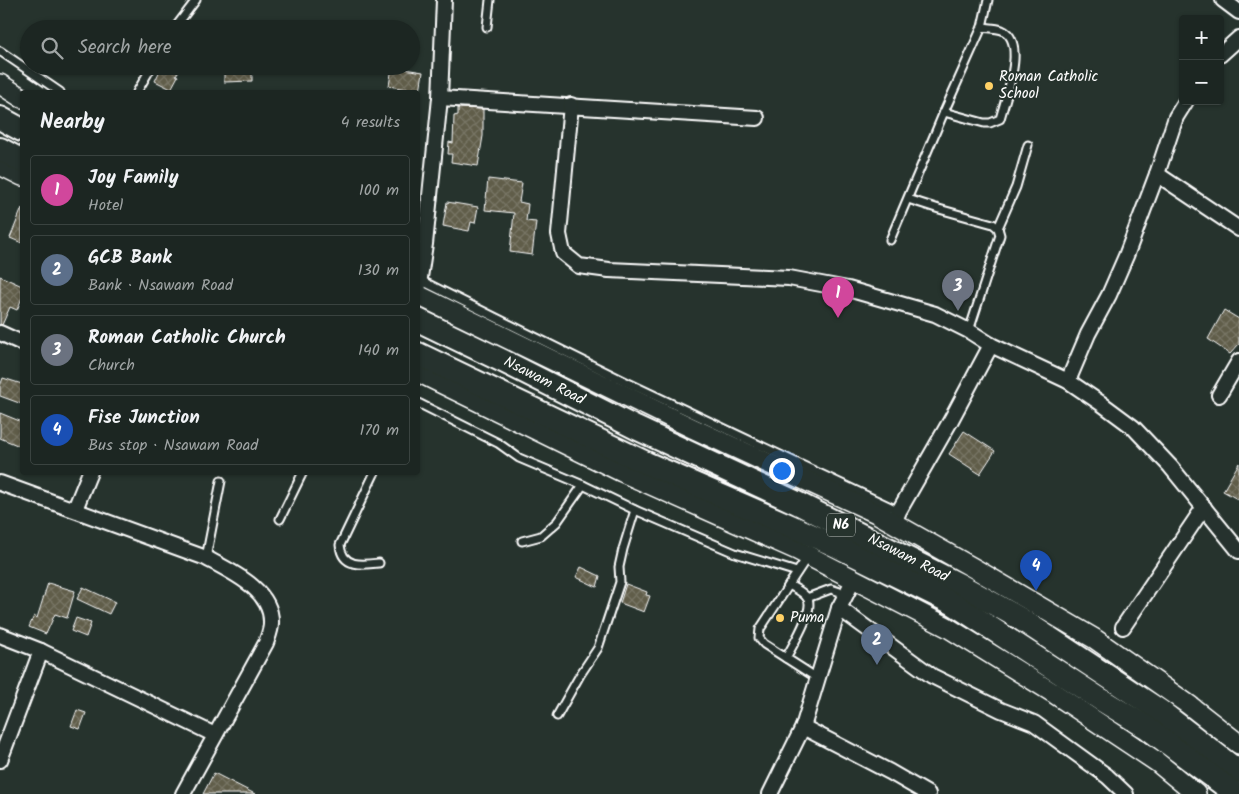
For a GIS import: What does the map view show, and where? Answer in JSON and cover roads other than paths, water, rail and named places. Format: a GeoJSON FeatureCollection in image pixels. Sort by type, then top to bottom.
{"type":"FeatureCollection","features":[{"type":"Feature","properties":{"kind":"highway"},"geometry":{"type":"LineString","coordinates":[[0,118],[20,129]]}},
{"type":"Feature","properties":{"kind":"highway"},"geometry":{"type":"LineString","coordinates":[[0,149],[20,161]]}},
{"type":"Feature","properties":{"kind":"highway","name":"Nsawam Road"},"geometry":{"type":"LineString","coordinates":[[420,321],[503,360],[636,428],[795,502],[960,585],[1018,618],[1160,712],[1239,772]]}},
{"type":"Feature","properties":{"kind":"highway","name":"Nsawam Road"},"geometry":{"type":"LineString","coordinates":[[420,355],[646,463],[841,548],[954,604],[1146,727],[1236,794]]}},
{"type":"Feature","properties":{"kind":"main road"},"geometry":{"type":"LineString","coordinates":[[0,84],[20,97]]}},
{"type":"Feature","properties":{"kind":"main road"},"geometry":{"type":"LineString","coordinates":[[0,165],[20,175]]}},
{"type":"Feature","properties":{"kind":"main road"},"geometry":{"type":"LineString","coordinates":[[420,287],[692,428],[876,513],[896,517],[1095,639],[1189,705],[1239,744]]}},
{"type":"Feature","properties":{"kind":"main road"},"geometry":{"type":"LineString","coordinates":[[420,373],[622,472],[808,556],[850,586],[947,627],[1055,694],[1158,762],[1196,794]]}},
{"type":"Feature","properties":{"kind":"street"},"geometry":{"type":"LineString","coordinates":[[420,274],[425,244],[440,98],[444,0]]}},
{"type":"Feature","properties":{"kind":"street"},"geometry":{"type":"LineString","coordinates":[[1223,0],[1239,12]]}},
{"type":"Feature","properties":{"kind":"street"},"geometry":{"type":"LineString","coordinates":[[1224,51],[1239,38]]}},
{"type":"Feature","properties":{"kind":"street"},"geometry":{"type":"LineString","coordinates":[[440,98],[757,118]]}},
{"type":"Feature","properties":{"kind":"street"},"geometry":{"type":"LineString","coordinates":[[1068,382],[1088,334],[1109,296],[1123,264],[1176,117],[1184,105]]}},
{"type":"Feature","properties":{"kind":"street"},"geometry":{"type":"LineString","coordinates":[[571,106],[559,234],[563,253],[579,266],[609,270],[790,278],[848,289],[935,314],[969,331],[991,345],[1068,382],[1133,427],[1170,466],[1239,551]]}},
{"type":"Feature","properties":{"kind":"street"},"geometry":{"type":"LineString","coordinates":[[1157,174],[1239,229]]}},
{"type":"Feature","properties":{"kind":"street"},"geometry":{"type":"LineString","coordinates":[[0,333],[20,342]]}},
{"type":"Feature","properties":{"kind":"street"},"geometry":{"type":"LineString","coordinates":[[896,517],[991,345]]}},
{"type":"Feature","properties":{"kind":"street"},"geometry":{"type":"LineString","coordinates":[[1219,395],[1239,361]]}},
{"type":"Feature","properties":{"kind":"street"},"geometry":{"type":"LineString","coordinates":[[75,509],[89,475]]}},
{"type":"Feature","properties":{"kind":"street"},"geometry":{"type":"LineString","coordinates":[[0,483],[206,558],[235,574],[257,590],[269,606],[272,625],[266,643],[183,794]]}},
{"type":"Feature","properties":{"kind":"street"},"geometry":{"type":"LineString","coordinates":[[1123,627],[1204,507]]}},
{"type":"Feature","properties":{"kind":"street"},"geometry":{"type":"LineString","coordinates":[[774,793],[803,727],[838,608],[850,586]]}},
{"type":"Feature","properties":{"kind":"street"},"geometry":{"type":"LineString","coordinates":[[838,608],[932,676],[1001,710],[1034,723],[1107,776],[1126,794]]}},
{"type":"Feature","properties":{"kind":"street"},"geometry":{"type":"LineString","coordinates":[[0,635],[41,651],[215,734]]}},
{"type":"Feature","properties":{"kind":"street"},"geometry":{"type":"LineString","coordinates":[[1,754],[41,651]]}},
{"type":"Feature","properties":{"kind":"street"},"geometry":{"type":"LineString","coordinates":[[803,727],[890,772],[927,794]]}},
{"type":"Feature","properties":{"kind":"lane"},"geometry":{"type":"LineString","coordinates":[[181,20],[196,0]]}},
{"type":"Feature","properties":{"kind":"lane"},"geometry":{"type":"LineString","coordinates":[[487,27],[490,0]]}},
{"type":"Feature","properties":{"kind":"lane"},"geometry":{"type":"LineString","coordinates":[[890,240],[982,27],[988,0]]}},
{"type":"Feature","properties":{"kind":"lane"},"geometry":{"type":"LineString","coordinates":[[944,112],[990,124],[1000,118],[1015,59],[1015,46],[1010,36],[1002,30],[982,27]]}},
{"type":"Feature","properties":{"kind":"lane"},"geometry":{"type":"LineString","coordinates":[[0,51],[20,65]]}},
{"type":"Feature","properties":{"kind":"lane"},"geometry":{"type":"LineString","coordinates":[[35,75],[57,90]]}},
{"type":"Feature","properties":{"kind":"lane"},"geometry":{"type":"LineString","coordinates":[[138,90],[147,75]]}},
{"type":"Feature","properties":{"kind":"lane"},"geometry":{"type":"LineString","coordinates":[[998,228],[1016,187],[1028,145]]}},
{"type":"Feature","properties":{"kind":"lane"},"geometry":{"type":"LineString","coordinates":[[908,198],[939,210],[993,224],[998,228],[1000,235],[969,331]]}},
{"type":"Feature","properties":{"kind":"lane"},"geometry":{"type":"LineString","coordinates":[[420,405],[498,443],[519,458],[635,510],[735,553],[797,572]]}},
{"type":"Feature","properties":{"kind":"lane"},"geometry":{"type":"LineString","coordinates":[[280,520],[302,475]]}},
{"type":"Feature","properties":{"kind":"lane"},"geometry":{"type":"LineString","coordinates":[[374,475],[340,545],[340,551],[350,562],[357,565],[379,563]]}},
{"type":"Feature","properties":{"kind":"lane"},"geometry":{"type":"LineString","coordinates":[[206,558],[221,482]]}},
{"type":"Feature","properties":{"kind":"lane"},"geometry":{"type":"LineString","coordinates":[[522,541],[541,536],[557,522],[582,485]]}},
{"type":"Feature","properties":{"kind":"lane"},"geometry":{"type":"LineString","coordinates":[[557,716],[598,648],[620,582],[619,567],[635,510]]}},
{"type":"Feature","properties":{"kind":"lane"},"geometry":{"type":"LineString","coordinates":[[808,556],[760,629],[759,638],[764,644],[817,678]]}},
{"type":"Feature","properties":{"kind":"lane"},"geometry":{"type":"LineString","coordinates":[[786,658],[809,612],[807,598],[800,591],[789,585]]}},
{"type":"Feature","properties":{"kind":"lane"},"geometry":{"type":"LineString","coordinates":[[807,598],[831,589],[850,586]]}},
{"type":"Feature","properties":{"kind":"place","name":"Roman Catholic School"},"geometry":{"type":"Point","coordinates":[989,86]}},
{"type":"Feature","properties":{"kind":"place","name":"Roman Catholic Church"},"geometry":{"type":"Point","coordinates":[958,311]}},
{"type":"Feature","properties":{"kind":"place","name":"Joy Family"},"geometry":{"type":"Point","coordinates":[838,318]}},
{"type":"Feature","properties":{"kind":"place","name":"Fise Junction"},"geometry":{"type":"Point","coordinates":[1036,591]}},
{"type":"Feature","properties":{"kind":"place","name":"Puma"},"geometry":{"type":"Point","coordinates":[780,618]}},
{"type":"Feature","properties":{"kind":"place","name":"GCB Bank"},"geometry":{"type":"Point","coordinates":[877,665]}}]}
